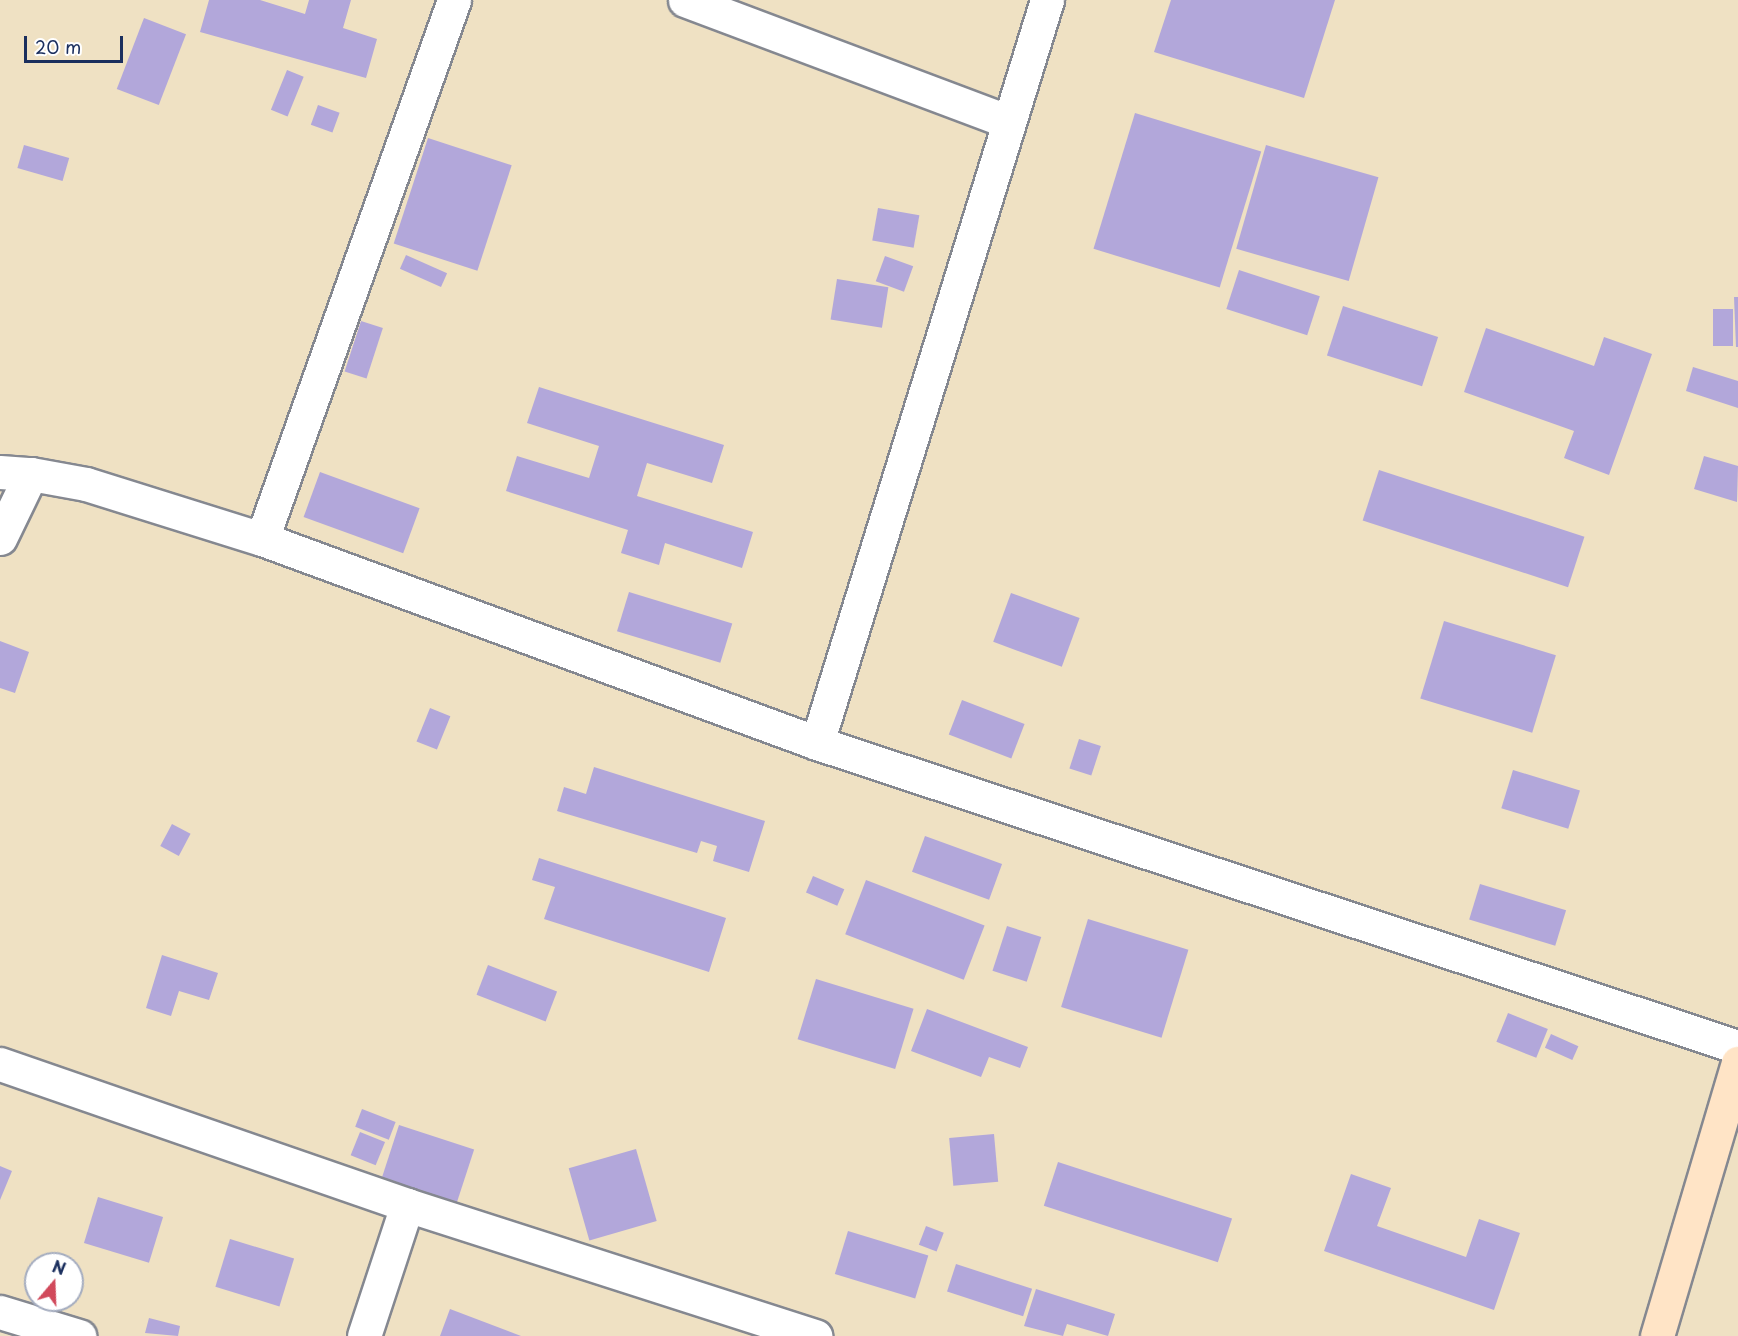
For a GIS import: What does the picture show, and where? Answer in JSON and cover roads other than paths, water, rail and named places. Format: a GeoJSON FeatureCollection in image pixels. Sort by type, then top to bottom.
{"type":"FeatureCollection","features":[{"type":"Feature","properties":{"kind":"main road"},"geometry":{"type":"LineString","coordinates":[[1657,1336],[1738,1063]]}},
{"type":"Feature","properties":{"kind":"street"},"geometry":{"type":"LineString","coordinates":[[262,539],[454,0]]}},
{"type":"Feature","properties":{"kind":"street"},"geometry":{"type":"LineString","coordinates":[[685,0],[1007,121]]}},
{"type":"Feature","properties":{"kind":"street"},"geometry":{"type":"LineString","coordinates":[[817,743],[1007,121],[1047,0]]}},
{"type":"Feature","properties":{"kind":"street"},"geometry":{"type":"LineString","coordinates":[[0,537],[15,473],[86,484],[262,539],[817,743],[1738,1047]]}},
{"type":"Feature","properties":{"kind":"street"},"geometry":{"type":"LineString","coordinates":[[0,1064],[773,1330],[815,1336]]}},
{"type":"Feature","properties":{"kind":"street"},"geometry":{"type":"LineString","coordinates":[[364,1336],[407,1204]]}},
{"type":"Feature","properties":{"kind":"street"},"geometry":{"type":"LineString","coordinates":[[0,1312],[79,1336]]}}]}
